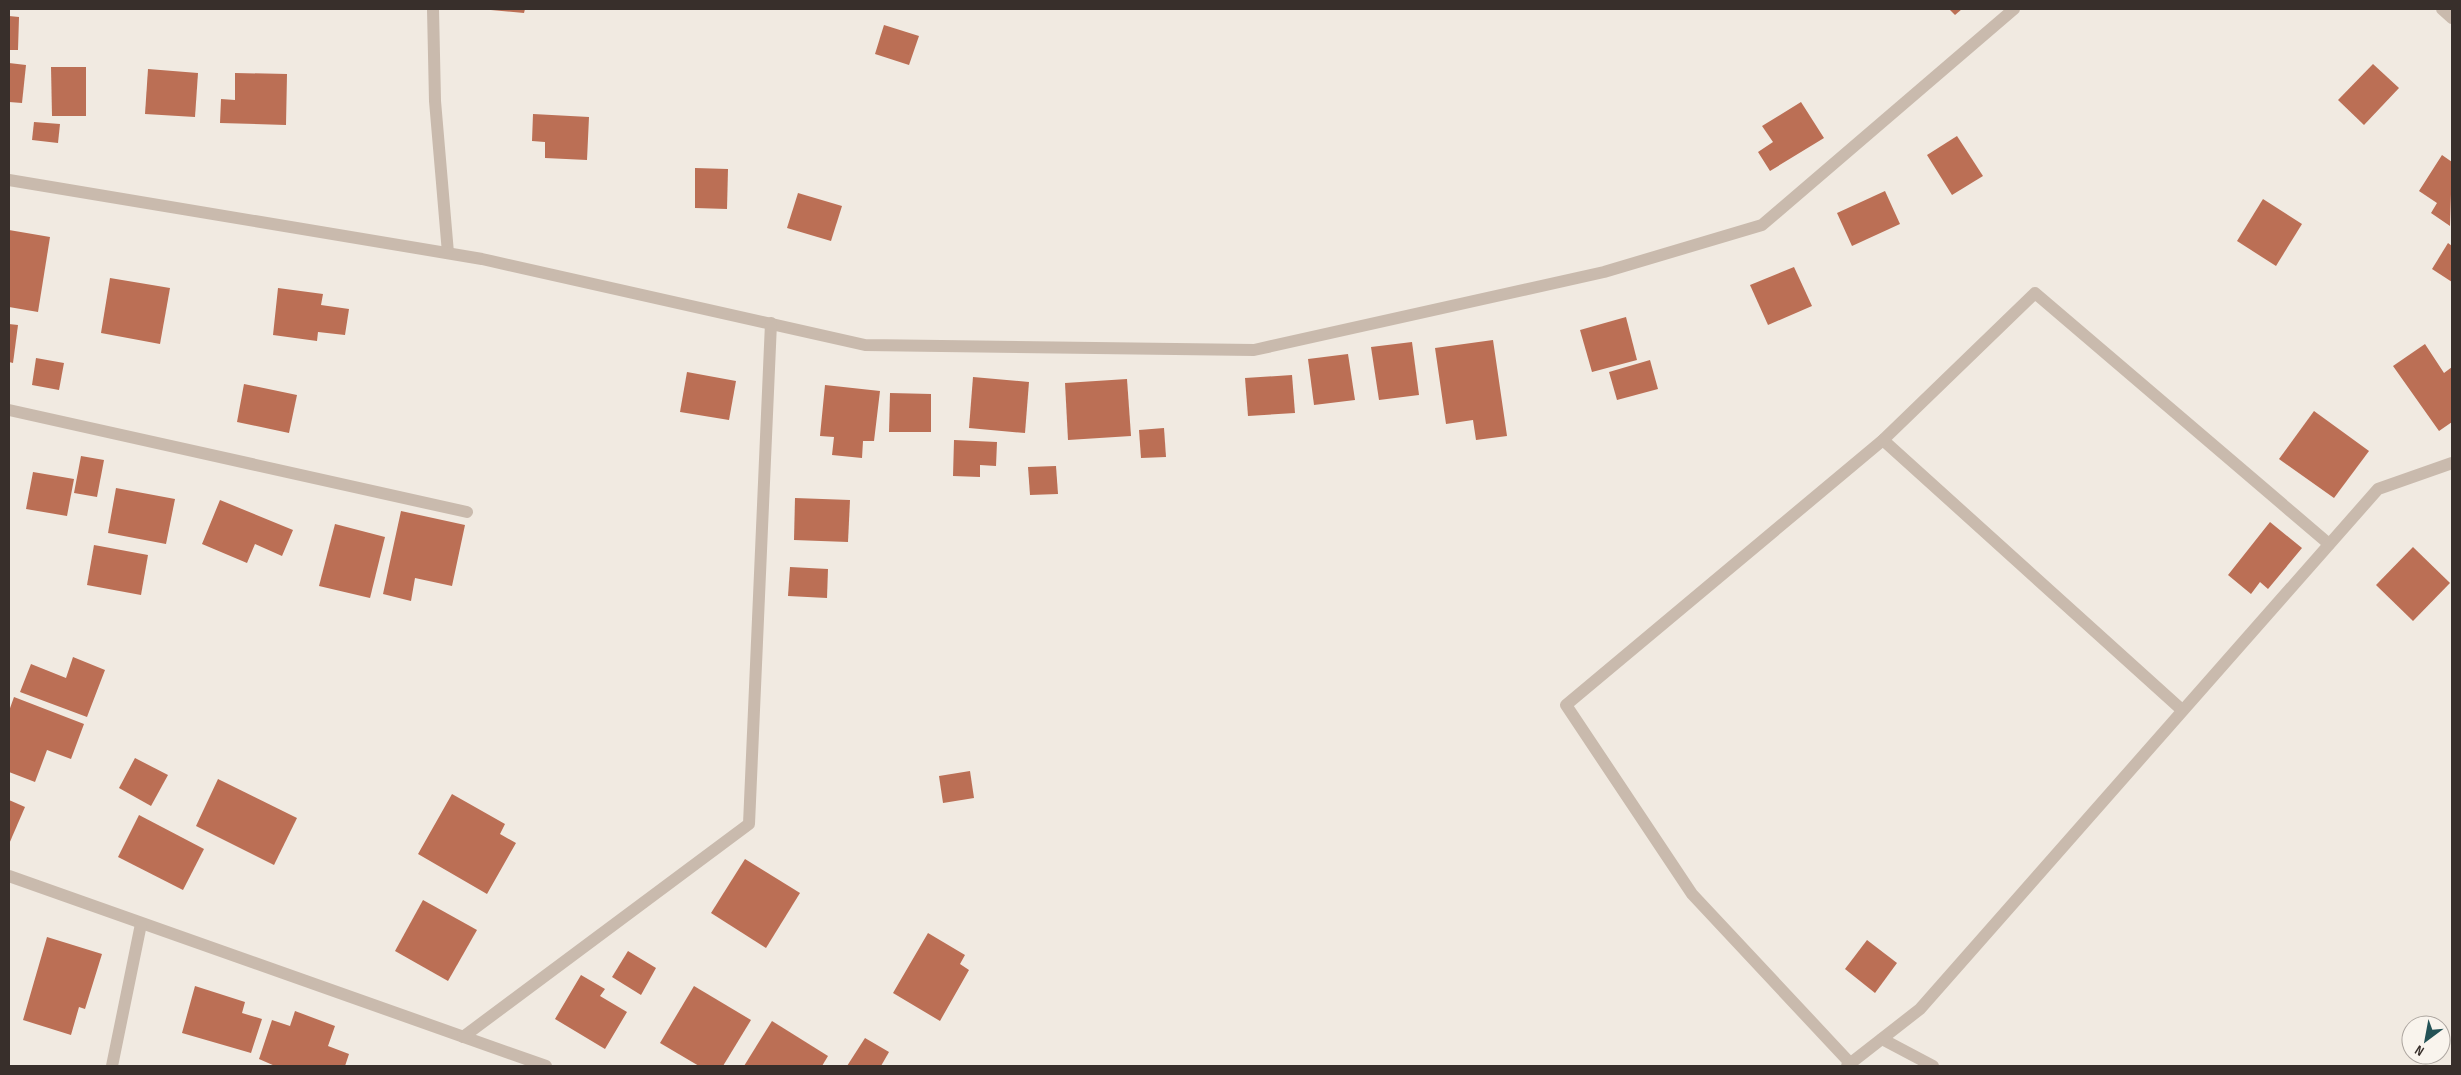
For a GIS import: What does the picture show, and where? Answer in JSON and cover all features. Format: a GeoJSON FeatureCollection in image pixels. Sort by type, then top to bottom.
{"type":"FeatureCollection","features":[{"type":"Feature","properties":{"kind":"street"},"geometry":{"type":"LineString","coordinates":[[433,9],[435,101],[448,253]]}},
{"type":"Feature","properties":{"kind":"street"},"geometry":{"type":"LineString","coordinates":[[9,180],[482,259],[865,345],[1254,350],[1604,272],[1762,225],[2014,9]]}},
{"type":"Feature","properties":{"kind":"street"},"geometry":{"type":"LineString","coordinates":[[2442,9],[2452,18]]}},
{"type":"Feature","properties":{"kind":"street"},"geometry":{"type":"LineString","coordinates":[[2329,544],[2035,293],[1883,440],[1566,705],[1692,894],[1849,1065],[1920,1009],[2182,710],[2329,544],[2378,488],[2452,463]]}},
{"type":"Feature","properties":{"kind":"street"},"geometry":{"type":"LineString","coordinates":[[463,1037],[749,824],[771,323]]}},
{"type":"Feature","properties":{"kind":"street"},"geometry":{"type":"LineString","coordinates":[[9,410],[467,512]]}},
{"type":"Feature","properties":{"kind":"street"},"geometry":{"type":"LineString","coordinates":[[1883,440],[2182,710]]}},
{"type":"Feature","properties":{"kind":"street"},"geometry":{"type":"LineString","coordinates":[[9,876],[546,1066]]}},
{"type":"Feature","properties":{"kind":"street"},"geometry":{"type":"LineString","coordinates":[[112,1066],[141,924]]}},
{"type":"Feature","properties":{"kind":"street"},"geometry":{"type":"LineString","coordinates":[[1882,1039],[1932,1066]]}},
{"type":"Feature","properties":{"kind":"building"},"geometry":{"type":"Polygon","coordinates":[[[480,9],[525,9],[524,13],[480,9]]]}},
{"type":"Feature","properties":{"kind":"building"},"geometry":{"type":"Polygon","coordinates":[[[1949,9],[1962,9],[1955,15],[1949,9]]]}},
{"type":"Feature","properties":{"kind":"building"},"geometry":{"type":"Polygon","coordinates":[[[9,16],[19,17],[18,50],[9,50],[9,16]]]}},
{"type":"Feature","properties":{"kind":"building"},"geometry":{"type":"Polygon","coordinates":[[[884,25],[919,36],[909,65],[875,54],[884,25]]]}},
{"type":"Feature","properties":{"kind":"building"},"geometry":{"type":"Polygon","coordinates":[[[9,63],[26,65],[22,103],[9,102],[9,63]]]}},
{"type":"Feature","properties":{"kind":"building"},"geometry":{"type":"Polygon","coordinates":[[[2373,64],[2399,88],[2364,125],[2338,100],[2373,64]]]}},
{"type":"Feature","properties":{"kind":"building"},"geometry":{"type":"Polygon","coordinates":[[[51,67],[86,67],[86,116],[52,116],[51,67]]]}},
{"type":"Feature","properties":{"kind":"building"},"geometry":{"type":"Polygon","coordinates":[[[148,69],[198,73],[195,117],[145,114],[148,69]]]}},
{"type":"Feature","properties":{"kind":"building"},"geometry":{"type":"Polygon","coordinates":[[[235,73],[287,74],[286,125],[220,123],[221,99],[235,100],[235,73]]]}},
{"type":"Feature","properties":{"kind":"building"},"geometry":{"type":"Polygon","coordinates":[[[1801,102],[1824,138],[1770,171],[1758,152],[1773,142],[1762,126],[1801,102]]]}},
{"type":"Feature","properties":{"kind":"building"},"geometry":{"type":"Polygon","coordinates":[[[533,114],[589,117],[587,160],[545,158],[545,142],[532,141],[533,114]]]}},
{"type":"Feature","properties":{"kind":"building"},"geometry":{"type":"Polygon","coordinates":[[[34,122],[60,124],[58,143],[32,140],[34,122]]]}},
{"type":"Feature","properties":{"kind":"building"},"geometry":{"type":"Polygon","coordinates":[[[1957,136],[1983,176],[1952,195],[1927,155],[1957,136]]]}},
{"type":"Feature","properties":{"kind":"building"},"geometry":{"type":"Polygon","coordinates":[[[2442,155],[2452,162],[2450,226],[2431,213],[2437,203],[2419,191],[2442,155]]]}},
{"type":"Feature","properties":{"kind":"building"},"geometry":{"type":"Polygon","coordinates":[[[695,168],[728,169],[727,209],[695,208],[695,168]]]}},
{"type":"Feature","properties":{"kind":"building"},"geometry":{"type":"Polygon","coordinates":[[[1885,191],[1900,224],[1852,246],[1837,213],[1885,191]]]}},
{"type":"Feature","properties":{"kind":"building"},"geometry":{"type":"Polygon","coordinates":[[[798,193],[842,206],[831,241],[787,228],[798,193]]]}},
{"type":"Feature","properties":{"kind":"building"},"geometry":{"type":"Polygon","coordinates":[[[2263,199],[2302,224],[2276,266],[2237,241],[2263,199]]]}},
{"type":"Feature","properties":{"kind":"building"},"geometry":{"type":"Polygon","coordinates":[[[9,230],[50,237],[38,312],[9,307],[9,230]]]}},
{"type":"Feature","properties":{"kind":"building"},"geometry":{"type":"Polygon","coordinates":[[[2448,243],[2452,246],[2452,282],[2432,269],[2448,243]]]}},
{"type":"Feature","properties":{"kind":"building"},"geometry":{"type":"Polygon","coordinates":[[[1794,267],[1812,306],[1768,325],[1750,285],[1794,267]]]}},
{"type":"Feature","properties":{"kind":"building"},"geometry":{"type":"Polygon","coordinates":[[[110,278],[170,288],[160,344],[101,333],[110,278]]]}},
{"type":"Feature","properties":{"kind":"building"},"geometry":{"type":"Polygon","coordinates":[[[278,288],[323,294],[321,305],[349,309],[345,335],[318,332],[317,341],[273,335],[278,288]]]}},
{"type":"Feature","properties":{"kind":"building"},"geometry":{"type":"Polygon","coordinates":[[[1626,317],[1637,360],[1592,372],[1580,330],[1626,317]]]}},
{"type":"Feature","properties":{"kind":"building"},"geometry":{"type":"Polygon","coordinates":[[[9,324],[18,325],[13,363],[9,362],[9,324]]]}},
{"type":"Feature","properties":{"kind":"building"},"geometry":{"type":"Polygon","coordinates":[[[1493,340],[1507,436],[1476,440],[1473,420],[1446,424],[1435,348],[1493,340]]]}},
{"type":"Feature","properties":{"kind":"building"},"geometry":{"type":"Polygon","coordinates":[[[1412,342],[1419,395],[1379,400],[1371,347],[1412,342]]]}},
{"type":"Feature","properties":{"kind":"building"},"geometry":{"type":"Polygon","coordinates":[[[2425,344],[2444,373],[2452,367],[2452,422],[2439,431],[2393,366],[2425,344]]]}},
{"type":"Feature","properties":{"kind":"building"},"geometry":{"type":"Polygon","coordinates":[[[1348,354],[1355,400],[1314,405],[1308,359],[1348,354]]]}},
{"type":"Feature","properties":{"kind":"building"},"geometry":{"type":"Polygon","coordinates":[[[36,358],[64,363],[59,390],[32,385],[36,358]]]}},
{"type":"Feature","properties":{"kind":"building"},"geometry":{"type":"Polygon","coordinates":[[[1650,360],[1658,389],[1617,400],[1609,372],[1650,360]]]}},
{"type":"Feature","properties":{"kind":"building"},"geometry":{"type":"Polygon","coordinates":[[[687,372],[736,381],[729,420],[680,412],[687,372]]]}},
{"type":"Feature","properties":{"kind":"building"},"geometry":{"type":"Polygon","coordinates":[[[1292,375],[1295,413],[1248,416],[1245,378],[1292,375]]]}},
{"type":"Feature","properties":{"kind":"building"},"geometry":{"type":"Polygon","coordinates":[[[973,377],[1029,382],[1025,433],[969,428],[973,377]]]}},
{"type":"Feature","properties":{"kind":"building"},"geometry":{"type":"Polygon","coordinates":[[[1127,379],[1131,436],[1068,440],[1065,383],[1127,379]]]}},
{"type":"Feature","properties":{"kind":"building"},"geometry":{"type":"Polygon","coordinates":[[[244,384],[297,395],[289,433],[237,422],[244,384]]]}},
{"type":"Feature","properties":{"kind":"building"},"geometry":{"type":"Polygon","coordinates":[[[825,385],[880,391],[874,441],[863,441],[862,458],[832,455],[834,437],[820,436],[825,385]]]}},
{"type":"Feature","properties":{"kind":"building"},"geometry":{"type":"Polygon","coordinates":[[[890,393],[931,394],[931,432],[889,432],[890,393]]]}},
{"type":"Feature","properties":{"kind":"building"},"geometry":{"type":"Polygon","coordinates":[[[2314,411],[2369,451],[2334,498],[2279,459],[2314,411]]]}},
{"type":"Feature","properties":{"kind":"building"},"geometry":{"type":"Polygon","coordinates":[[[1164,428],[1166,457],[1141,458],[1139,430],[1164,428]]]}},
{"type":"Feature","properties":{"kind":"building"},"geometry":{"type":"Polygon","coordinates":[[[954,440],[997,442],[996,466],[980,465],[980,477],[953,476],[954,440]]]}},
{"type":"Feature","properties":{"kind":"building"},"geometry":{"type":"Polygon","coordinates":[[[81,456],[104,460],[97,497],[74,493],[81,456]]]}},
{"type":"Feature","properties":{"kind":"building"},"geometry":{"type":"Polygon","coordinates":[[[1056,466],[1058,494],[1030,495],[1028,467],[1056,466]]]}},
{"type":"Feature","properties":{"kind":"building"},"geometry":{"type":"Polygon","coordinates":[[[33,472],[74,479],[67,516],[26,509],[33,472]]]}},
{"type":"Feature","properties":{"kind":"building"},"geometry":{"type":"Polygon","coordinates":[[[116,488],[175,499],[166,544],[108,533],[116,488]]]}},
{"type":"Feature","properties":{"kind":"building"},"geometry":{"type":"Polygon","coordinates":[[[795,498],[850,500],[848,542],[794,540],[795,498]]]}},
{"type":"Feature","properties":{"kind":"building"},"geometry":{"type":"Polygon","coordinates":[[[220,500],[293,530],[282,556],[255,544],[247,563],[202,544],[220,500]]]}},
{"type":"Feature","properties":{"kind":"building"},"geometry":{"type":"Polygon","coordinates":[[[401,511],[465,525],[452,586],[415,578],[411,601],[383,594],[401,511]]]}},
{"type":"Feature","properties":{"kind":"building"},"geometry":{"type":"Polygon","coordinates":[[[2270,522],[2302,548],[2268,589],[2260,582],[2251,594],[2228,575],[2270,522]]]}},
{"type":"Feature","properties":{"kind":"building"},"geometry":{"type":"Polygon","coordinates":[[[335,524],[385,537],[370,598],[319,586],[335,524]]]}},
{"type":"Feature","properties":{"kind":"building"},"geometry":{"type":"Polygon","coordinates":[[[94,545],[148,555],[141,595],[87,585],[94,545]]]}},
{"type":"Feature","properties":{"kind":"building"},"geometry":{"type":"Polygon","coordinates":[[[2413,547],[2450,583],[2413,621],[2376,585],[2413,547]]]}},
{"type":"Feature","properties":{"kind":"building"},"geometry":{"type":"Polygon","coordinates":[[[790,567],[828,569],[827,598],[788,596],[790,567]]]}},
{"type":"Feature","properties":{"kind":"building"},"geometry":{"type":"Polygon","coordinates":[[[73,657],[105,670],[87,717],[20,692],[31,664],[66,678],[73,657]]]}},
{"type":"Feature","properties":{"kind":"building"},"geometry":{"type":"Polygon","coordinates":[[[14,697],[84,724],[71,759],[47,750],[35,782],[9,772],[9,711],[14,697]]]}},
{"type":"Feature","properties":{"kind":"building"},"geometry":{"type":"Polygon","coordinates":[[[135,758],[168,775],[151,806],[119,788],[135,758]]]}},
{"type":"Feature","properties":{"kind":"building"},"geometry":{"type":"Polygon","coordinates":[[[970,771],[974,798],[943,803],[939,776],[970,771]]]}},
{"type":"Feature","properties":{"kind":"building"},"geometry":{"type":"Polygon","coordinates":[[[218,779],[297,818],[274,865],[196,826],[218,779]]]}},
{"type":"Feature","properties":{"kind":"building"},"geometry":{"type":"Polygon","coordinates":[[[452,794],[505,824],[500,834],[516,843],[487,894],[418,854],[452,794]]]}},
{"type":"Feature","properties":{"kind":"building"},"geometry":{"type":"Polygon","coordinates":[[[9,800],[25,807],[9,844],[9,800]]]}},
{"type":"Feature","properties":{"kind":"building"},"geometry":{"type":"Polygon","coordinates":[[[139,815],[204,849],[183,890],[118,857],[139,815]]]}},
{"type":"Feature","properties":{"kind":"building"},"geometry":{"type":"Polygon","coordinates":[[[745,859],[800,893],[766,948],[711,913],[745,859]]]}},
{"type":"Feature","properties":{"kind":"building"},"geometry":{"type":"Polygon","coordinates":[[[423,900],[477,930],[448,981],[395,951],[423,900]]]}},
{"type":"Feature","properties":{"kind":"building"},"geometry":{"type":"Polygon","coordinates":[[[928,933],[965,955],[960,964],[969,970],[940,1021],[893,993],[928,933]]]}},
{"type":"Feature","properties":{"kind":"building"},"geometry":{"type":"Polygon","coordinates":[[[47,937],[102,954],[85,1009],[79,1007],[71,1035],[23,1020],[47,937]]]}},
{"type":"Feature","properties":{"kind":"building"},"geometry":{"type":"Polygon","coordinates":[[[1867,940],[1897,963],[1875,993],[1845,969],[1867,940]]]}},
{"type":"Feature","properties":{"kind":"building"},"geometry":{"type":"Polygon","coordinates":[[[628,951],[656,968],[641,995],[612,977],[628,951]]]}},
{"type":"Feature","properties":{"kind":"building"},"geometry":{"type":"Polygon","coordinates":[[[581,975],[605,989],[600,996],[627,1012],[605,1049],[555,1019],[581,975]]]}},
{"type":"Feature","properties":{"kind":"building"},"geometry":{"type":"Polygon","coordinates":[[[195,986],[245,1002],[242,1013],[262,1019],[251,1053],[182,1033],[195,986]]]}},
{"type":"Feature","properties":{"kind":"building"},"geometry":{"type":"Polygon","coordinates":[[[694,986],[751,1020],[723,1066],[699,1066],[660,1043],[694,986]]]}},
{"type":"Feature","properties":{"kind":"building"},"geometry":{"type":"Polygon","coordinates":[[[295,1011],[335,1026],[328,1046],[349,1054],[345,1066],[275,1066],[259,1059],[272,1020],[290,1026],[295,1011]]]}},
{"type":"Feature","properties":{"kind":"building"},"geometry":{"type":"Polygon","coordinates":[[[772,1021],[828,1056],[822,1066],[744,1066],[772,1021]]]}},
{"type":"Feature","properties":{"kind":"building"},"geometry":{"type":"Polygon","coordinates":[[[865,1038],[889,1052],[881,1066],[847,1066],[865,1038]]]}}]}
